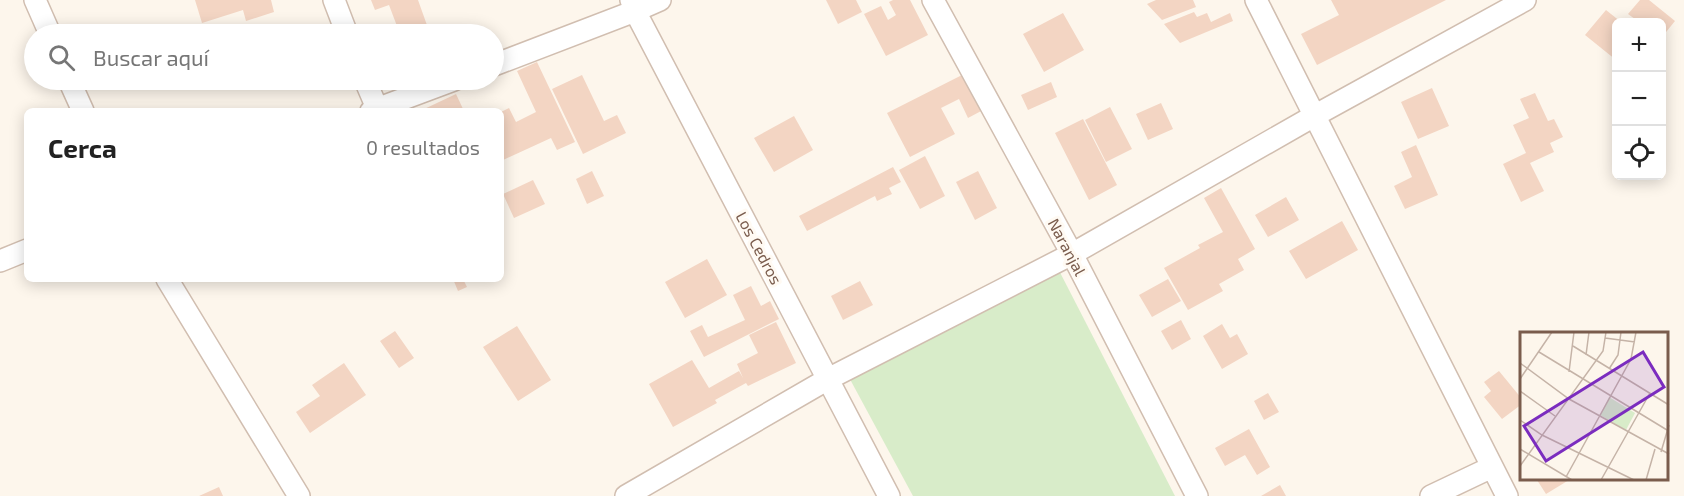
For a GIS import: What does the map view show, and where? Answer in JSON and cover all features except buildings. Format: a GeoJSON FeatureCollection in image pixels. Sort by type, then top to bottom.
{"type":"FeatureCollection","features":[{"type":"Feature","properties":{"kind":"street"},"geometry":{"type":"LineString","coordinates":[[35,0],[46,24]]}},
{"type":"Feature","properties":{"kind":"street"},"geometry":{"type":"LineString","coordinates":[[334,0],[343,24]]}},
{"type":"Feature","properties":{"kind":"street"},"geometry":{"type":"LineString","coordinates":[[504,60],[633,6],[660,0]]}},
{"type":"Feature","properties":{"kind":"street","name":"Naranjal"},"geometry":{"type":"LineString","coordinates":[[933,0],[1072,254],[1197,496]]}},
{"type":"Feature","properties":{"kind":"street"},"geometry":{"type":"LineString","coordinates":[[1256,0],[1507,496]]}},
{"type":"Feature","properties":{"kind":"street"},"geometry":{"type":"LineString","coordinates":[[626,496],[828,379],[1072,254],[1314,116],[1525,0]]}},
{"type":"Feature","properties":{"kind":"street","name":"Los Cedros"},"geometry":{"type":"LineString","coordinates":[[633,6],[889,496]]}},
{"type":"Feature","properties":{"kind":"street"},"geometry":{"type":"LineString","coordinates":[[74,90],[82,108]]}},
{"type":"Feature","properties":{"kind":"street"},"geometry":{"type":"LineString","coordinates":[[368,90],[373,108]]}},
{"type":"Feature","properties":{"kind":"street"},"geometry":{"type":"LineString","coordinates":[[379,108],[427,90]]}},
{"type":"Feature","properties":{"kind":"street"},"geometry":{"type":"LineString","coordinates":[[0,261],[24,251]]}},
{"type":"Feature","properties":{"kind":"street"},"geometry":{"type":"LineString","coordinates":[[169,282],[299,496]]}},
{"type":"Feature","properties":{"kind":"street"},"geometry":{"type":"LineString","coordinates":[[1431,496],[1492,467]]}},
{"type":"Feature","properties":{"kind":"green space"},"geometry":{"type":"Polygon","coordinates":[[[1050,253],[1175,496],[913,496],[845,370],[1050,253]]]}}]}
